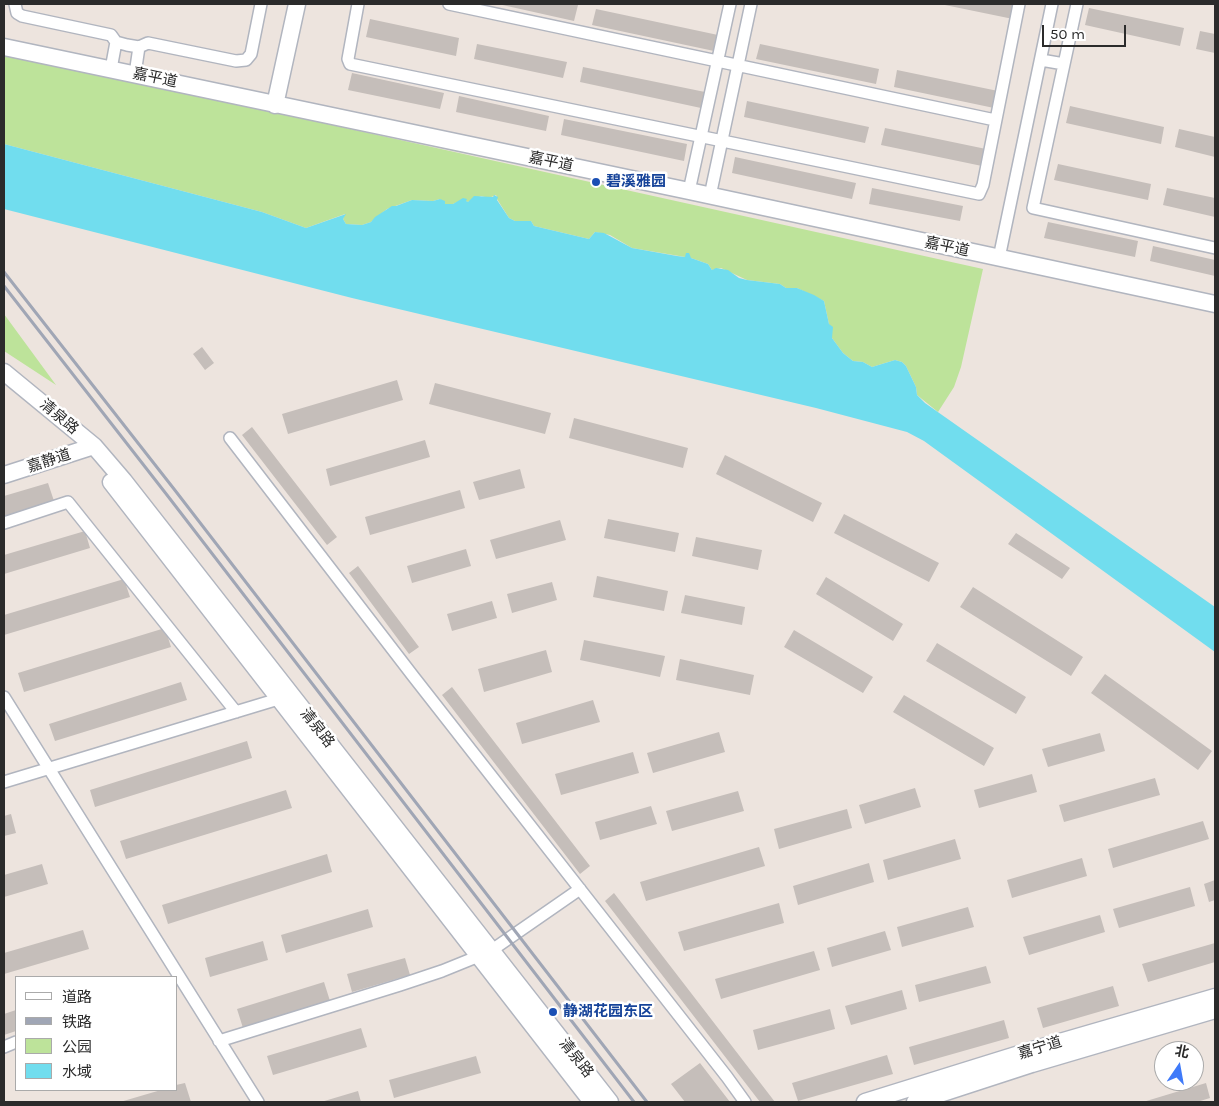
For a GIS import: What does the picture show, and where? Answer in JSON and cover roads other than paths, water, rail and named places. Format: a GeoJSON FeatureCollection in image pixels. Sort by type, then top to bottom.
{"type":"FeatureCollection","features":[{"type":"Feature","properties":{"kind":"street"},"geometry":{"type":"LineString","coordinates":[[15,4],[17,13],[22,16],[111,35],[116,42],[139,47],[148,43],[236,61],[246,60],[251,54],[261,4]]}},
{"type":"Feature","properties":{"kind":"street"},"geometry":{"type":"LineString","coordinates":[[276,101],[297,4]]}},
{"type":"Feature","properties":{"kind":"street"},"geometry":{"type":"LineString","coordinates":[[358,4],[348,59],[350,64],[979,194],[983,185],[1019,4]]}},
{"type":"Feature","properties":{"kind":"street"},"geometry":{"type":"LineString","coordinates":[[449,4],[995,120]]}},
{"type":"Feature","properties":{"kind":"street"},"geometry":{"type":"LineString","coordinates":[[690,187],[730,4]]}},
{"type":"Feature","properties":{"kind":"street"},"geometry":{"type":"LineString","coordinates":[[711,192],[751,4]]}},
{"type":"Feature","properties":{"kind":"street"},"geometry":{"type":"LineString","coordinates":[[1000,254],[1052,4]]}},
{"type":"Feature","properties":{"kind":"street"},"geometry":{"type":"LineString","coordinates":[[1077,4],[1034,208],[1215,248]]}},
{"type":"Feature","properties":{"kind":"street","name":"嘉平道"},"geometry":{"type":"LineString","coordinates":[[4,40],[276,101],[1000,254],[1215,304]]}},
{"type":"Feature","properties":{"kind":"street"},"geometry":{"type":"LineString","coordinates":[[112,65],[116,42]]}},
{"type":"Feature","properties":{"kind":"street","name":"嘉平道"},"geometry":{"type":"LineString","coordinates":[[4,47],[112,65]]}},
{"type":"Feature","properties":{"kind":"street"},"geometry":{"type":"LineString","coordinates":[[136,70],[139,47]]}},
{"type":"Feature","properties":{"kind":"street"},"geometry":{"type":"LineString","coordinates":[[1041,60],[1064,64]]}},
{"type":"Feature","properties":{"kind":"street","name":"嘉平道"},"geometry":{"type":"LineString","coordinates":[[1000,254],[1215,295]]}},
{"type":"Feature","properties":{"kind":"street","name":"清泉路"},"geometry":{"type":"LineString","coordinates":[[4,372],[89,448],[485,953],[610,1102]]}},
{"type":"Feature","properties":{"kind":"street","name":"清泉路"},"geometry":{"type":"LineString","coordinates":[[4,382],[89,448]]}},
{"type":"Feature","properties":{"kind":"street"},"geometry":{"type":"LineString","coordinates":[[230,438],[727,1077],[744,1102]]}},
{"type":"Feature","properties":{"kind":"street","name":"嘉静道"},"geometry":{"type":"LineString","coordinates":[[4,475],[89,448]]}},
{"type":"Feature","properties":{"kind":"street"},"geometry":{"type":"LineString","coordinates":[[4,523],[68,502],[236,712]]}},
{"type":"Feature","properties":{"kind":"street"},"geometry":{"type":"LineString","coordinates":[[4,697],[258,1102]]}},
{"type":"Feature","properties":{"kind":"street"},"geometry":{"type":"LineString","coordinates":[[4,782],[285,697]]}},
{"type":"Feature","properties":{"kind":"street"},"geometry":{"type":"LineString","coordinates":[[219,1041],[442,972],[485,953],[580,889]]}},
{"type":"Feature","properties":{"kind":"street","name":"清泉路"},"geometry":{"type":"LineString","coordinates":[[485,953],[592,1102]]}},
{"type":"Feature","properties":{"kind":"street","name":"嘉宁道"},"geometry":{"type":"LineString","coordinates":[[865,1102],[1029,1051],[1215,997]]}},
{"type":"Feature","properties":{"kind":"street","name":"嘉宁道"},"geometry":{"type":"LineString","coordinates":[[915,1102],[1032,1064],[1215,1010]]}},
{"type":"Feature","properties":{"kind":"water"},"geometry":{"type":"Polygon","coordinates":[[[4,144],[262,212],[306,228],[346,214],[343,219],[346,224],[362,225],[371,222],[375,217],[392,206],[412,200],[433,201],[440,199],[445,201],[445,204],[453,204],[463,198],[467,199],[466,201],[468,202],[474,196],[493,197],[494,195],[498,197],[497,200],[509,218],[515,221],[531,221],[534,226],[589,239],[595,232],[604,233],[632,248],[685,257],[686,253],[689,253],[691,258],[708,264],[712,270],[716,268],[728,270],[739,278],[780,284],[786,288],[797,288],[814,295],[824,301],[829,324],[833,327],[832,338],[843,353],[853,361],[863,362],[872,367],[895,360],[902,362],[906,366],[916,387],[917,395],[925,403],[1215,607],[1215,652],[924,441],[907,432],[816,408],[352,298],[4,209],[4,144]]]}},
{"type":"Feature","properties":{"kind":"railway"},"geometry":{"type":"LineString","coordinates":[[4,272],[647,1102]]}},
{"type":"Feature","properties":{"kind":"railway"},"geometry":{"type":"LineString","coordinates":[[4,286],[634,1102]]}},
{"type":"Feature","properties":{"kind":"place","name":"碧溪雅园"},"geometry":{"type":"Point","coordinates":[596,182]}},
{"type":"Feature","properties":{"kind":"place","name":"静湖花园东区"},"geometry":{"type":"Point","coordinates":[553,1012]}}]}
